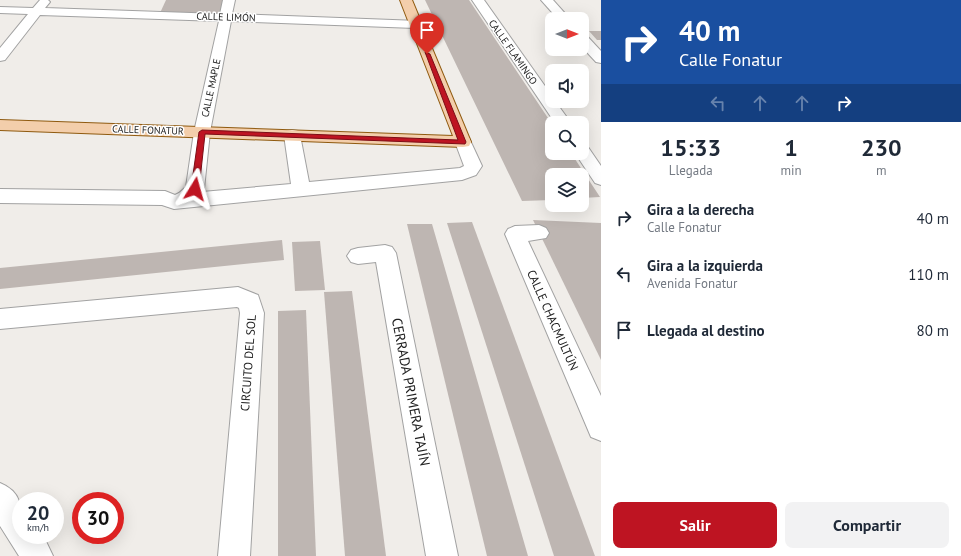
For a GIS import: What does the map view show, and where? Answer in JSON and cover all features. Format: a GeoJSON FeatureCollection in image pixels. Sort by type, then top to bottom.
{"type":"FeatureCollection","features":[{"type":"Feature","properties":{"kind":"main road"},"geometry":{"type":"LineString","coordinates":[[406,0],[463,142]]}},
{"type":"Feature","properties":{"kind":"main road","name":"CALLE FONATUR"},"geometry":{"type":"LineString","coordinates":[[0,125],[463,142]]}},
{"type":"Feature","properties":{"kind":"street"},"geometry":{"type":"LineString","coordinates":[[0,57],[45,0]]}},
{"type":"Feature","properties":{"kind":"street","name":"CALLE MAPLE"},"geometry":{"type":"LineString","coordinates":[[180,200],[195,189],[202,132],[229,0]]}},
{"type":"Feature","properties":{"kind":"street","name":"CALLE FLAMINGO"},"geometry":{"type":"LineString","coordinates":[[478,0],[557,116]]}},
{"type":"Feature","properties":{"kind":"street"},"geometry":{"type":"LineString","coordinates":[[547,0],[558,12]]}},
{"type":"Feature","properties":{"kind":"street","name":"CALLE LIMÓN"},"geometry":{"type":"LineString","coordinates":[[0,10],[37,10],[415,24]]}},
{"type":"Feature","properties":{"kind":"street"},"geometry":{"type":"LineString","coordinates":[[591,44],[601,59]]}},
{"type":"Feature","properties":{"kind":"street"},"geometry":{"type":"LineString","coordinates":[[292,135],[301,189]]}},
{"type":"Feature","properties":{"kind":"street"},"geometry":{"type":"LineString","coordinates":[[0,196],[165,198],[180,200],[462,174],[470,171],[473,166],[463,142]]}},
{"type":"Feature","properties":{"kind":"street"},"geometry":{"type":"LineString","coordinates":[[588,160],[601,179]]}},
{"type":"Feature","properties":{"kind":"street","name":"CALLE CHACMULTÚN"},"geometry":{"type":"LineString","coordinates":[[539,233],[515,234],[601,427]]}},
{"type":"Feature","properties":{"kind":"street","name":"CERRADA PRIMERA TAJÍN"},"geometry":{"type":"LineString","coordinates":[[358,256],[384,253],[442,556]]}},
{"type":"Feature","properties":{"kind":"street","name":"CIRCUITO DEL SOL"},"geometry":{"type":"LineString","coordinates":[[0,319],[238,297],[250,302],[252,313],[234,556]]}},
{"type":"Feature","properties":{"kind":"street"},"geometry":{"type":"LineString","coordinates":[[0,498],[12,517]]}},
{"type":"Feature","properties":{"kind":"street"},"geometry":{"type":"LineString","coordinates":[[30,544],[37,556]]}},
{"type":"Feature","properties":{"kind":"building"},"geometry":{"type":"Polygon","coordinates":[[[166,0],[225,0],[222,15],[160,13],[166,0]]]}},
{"type":"Feature","properties":{"kind":"building"},"geometry":{"type":"Polygon","coordinates":[[[425,0],[469,0],[547,116],[545,116],[545,160],[576,160],[581,168],[545,168],[545,200],[522,201],[425,0]]]}},
{"type":"Feature","properties":{"kind":"building"},"geometry":{"type":"Polygon","coordinates":[[[589,31],[601,31],[601,40],[597,40],[589,31]]]}},
{"type":"Feature","properties":{"kind":"building"},"geometry":{"type":"Polygon","coordinates":[[[589,180],[600,197],[589,198],[589,180]]]}},
{"type":"Feature","properties":{"kind":"building"},"geometry":{"type":"Polygon","coordinates":[[[533,220],[601,223],[601,360],[533,220]]]}},
{"type":"Feature","properties":{"kind":"building"},"geometry":{"type":"Polygon","coordinates":[[[472,222],[595,556],[554,556],[447,223],[472,222]]]}},
{"type":"Feature","properties":{"kind":"building"},"geometry":{"type":"Polygon","coordinates":[[[407,224],[432,224],[528,556],[487,556],[407,224]]]}},
{"type":"Feature","properties":{"kind":"building"},"geometry":{"type":"Polygon","coordinates":[[[282,240],[284,260],[0,289],[0,268],[282,240]]]}},
{"type":"Feature","properties":{"kind":"building"},"geometry":{"type":"Polygon","coordinates":[[[320,241],[325,290],[295,291],[292,242],[320,241]]]}},
{"type":"Feature","properties":{"kind":"building"},"geometry":{"type":"Polygon","coordinates":[[[352,291],[386,556],[345,556],[324,292],[352,291]]]}},
{"type":"Feature","properties":{"kind":"building"},"geometry":{"type":"Polygon","coordinates":[[[306,310],[316,556],[278,556],[278,311],[306,310]]]}},
{"type":"Feature","properties":{"kind":"route"},"geometry":{"type":"LineString","coordinates":[[195,189],[202,132],[463,142],[427,54]]}}]}
